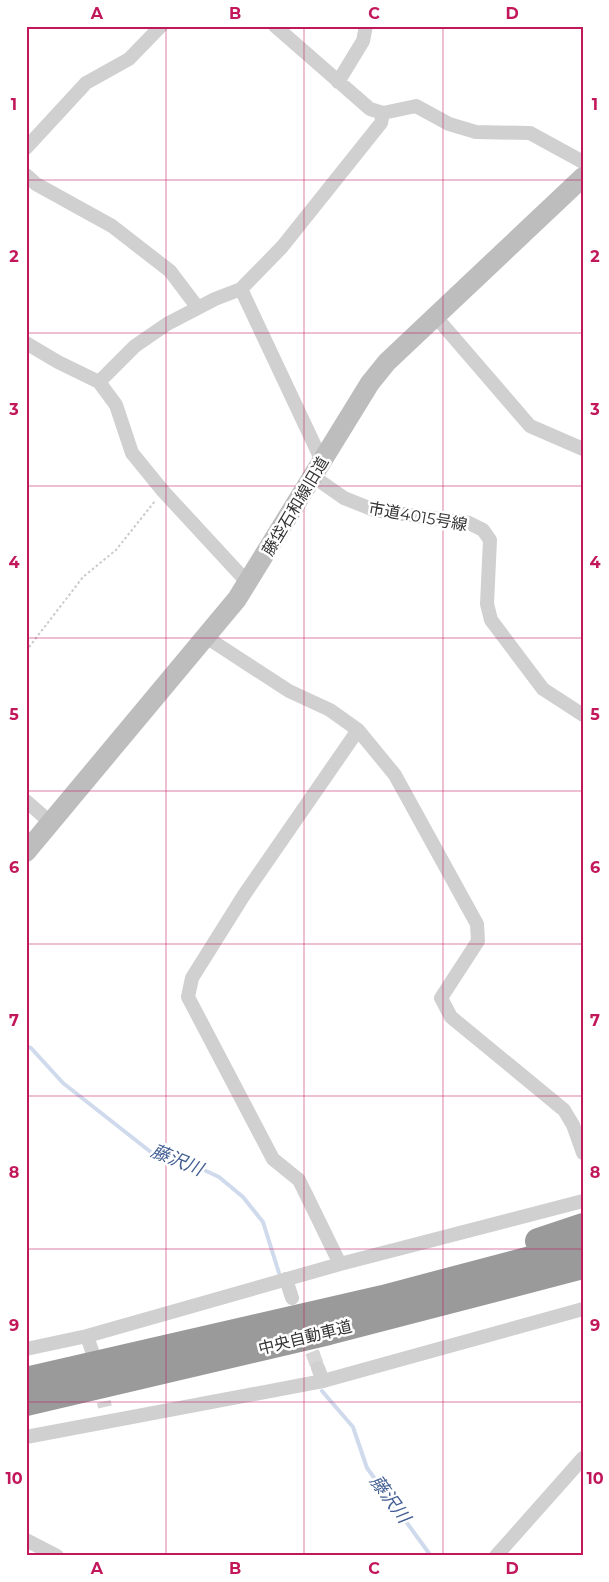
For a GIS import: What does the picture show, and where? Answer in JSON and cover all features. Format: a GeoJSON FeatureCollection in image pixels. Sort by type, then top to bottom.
{"type":"FeatureCollection","features":[{"type":"Feature","properties":{"kind":"highway"},"geometry":{"type":"LineString","coordinates":[[383,1298],[583,1226]]}},
{"type":"Feature","properties":{"kind":"highway","name":"中央自動車道"},"geometry":{"type":"LineString","coordinates":[[26,1380],[383,1298],[583,1245]]}},
{"type":"Feature","properties":{"kind":"highway","name":"中央自動車道"},"geometry":{"type":"LineString","coordinates":[[26,1402],[329,1332],[583,1266]]}},
{"type":"Feature","properties":{"kind":"highway"},"geometry":{"type":"LineString","coordinates":[[329,1332],[389,1321],[583,1278]]}},
{"type":"Feature","properties":{"kind":"street"},"geometry":{"type":"LineString","coordinates":[[26,148],[86,83],[129,59],[160,26]]}},
{"type":"Feature","properties":{"kind":"street"},"geometry":{"type":"LineString","coordinates":[[275,26],[370,109],[383,113],[416,106],[449,124],[476,132],[530,133],[583,162]]}},
{"type":"Feature","properties":{"kind":"street"},"geometry":{"type":"LineString","coordinates":[[338,82],[363,41],[366,26]]}},
{"type":"Feature","properties":{"kind":"street"},"geometry":{"type":"LineString","coordinates":[[99,382],[135,346],[167,324],[241,289],[282,247],[381,123],[383,113]]}},
{"type":"Feature","properties":{"kind":"street","name":"藤垈石和線旧道"},"geometry":{"type":"LineString","coordinates":[[26,852],[206,637],[248,583],[370,383],[387,362],[583,177]]}},
{"type":"Feature","properties":{"kind":"street"},"geometry":{"type":"LineString","coordinates":[[27,180],[112,226],[170,271],[198,308]]}},
{"type":"Feature","properties":{"kind":"street"},"geometry":{"type":"LineString","coordinates":[[241,289],[318,469]]}},
{"type":"Feature","properties":{"kind":"street"},"geometry":{"type":"LineString","coordinates":[[436,317],[530,426],[583,449]]}},
{"type":"Feature","properties":{"kind":"street"},"geometry":{"type":"LineString","coordinates":[[26,343],[58,362],[99,382],[116,405],[132,453],[163,491],[248,583]]}},
{"type":"Feature","properties":{"kind":"street","name":"市道4015号線"},"geometry":{"type":"LineString","coordinates":[[318,469],[344,498],[374,510],[469,523],[483,530],[490,540],[486,604],[490,620],[542,689],[583,715]]}},
{"type":"Feature","properties":{"kind":"street"},"geometry":{"type":"LineString","coordinates":[[206,637],[289,691],[330,710],[358,730],[395,775],[477,924],[478,942],[441,998],[451,1017],[564,1110],[573,1124],[583,1153]]}},
{"type":"Feature","properties":{"kind":"street"},"geometry":{"type":"LineString","coordinates":[[340,1264],[299,1180],[273,1159],[188,997],[192,978],[244,895],[358,730]]}},
{"type":"Feature","properties":{"kind":"street"},"geometry":{"type":"LineString","coordinates":[[26,801],[50,822]]}},
{"type":"Feature","properties":{"kind":"street"},"geometry":{"type":"LineString","coordinates":[[26,1349],[87,1336],[340,1264],[583,1201]]}},
{"type":"Feature","properties":{"kind":"street"},"geometry":{"type":"LineString","coordinates":[[286,1279],[292,1298]]}},
{"type":"Feature","properties":{"kind":"street"},"geometry":{"type":"LineString","coordinates":[[26,1437],[107,1414],[323,1381],[583,1308]]}},
{"type":"Feature","properties":{"kind":"street"},"geometry":{"type":"LineString","coordinates":[[87,1336],[92,1351]]}},
{"type":"Feature","properties":{"kind":"street"},"geometry":{"type":"LineString","coordinates":[[318,1368],[323,1381]]}},
{"type":"Feature","properties":{"kind":"street"},"geometry":{"type":"LineString","coordinates":[[496,1556],[583,1458]]}},
{"type":"Feature","properties":{"kind":"street"},"geometry":{"type":"LineString","coordinates":[[26,1540],[57,1556]]}},
{"type":"Feature","properties":{"kind":"path"},"geometry":{"type":"LineString","coordinates":[[26,651],[83,577],[116,550],[163,491]]}},
{"type":"Feature","properties":{"kind":"waterway","name":"藤沢川"},"geometry":{"type":"LineString","coordinates":[[26,1046],[31,1048],[63,1083],[152,1153],[189,1163],[219,1177],[243,1197],[263,1222],[279,1273]]}},
{"type":"Feature","properties":{"kind":"waterway","name":"藤沢川"},"geometry":{"type":"LineString","coordinates":[[322,1391],[353,1427],[367,1468],[431,1556]]}},
{"type":"Feature","properties":{"kind":"tunnel"},"geometry":{"type":"LineString","coordinates":[[305,1332],[318,1368]]}},
{"type":"Feature","properties":{"kind":"tunnel"},"geometry":{"type":"LineString","coordinates":[[99,1381],[105,1407]]}}]}
